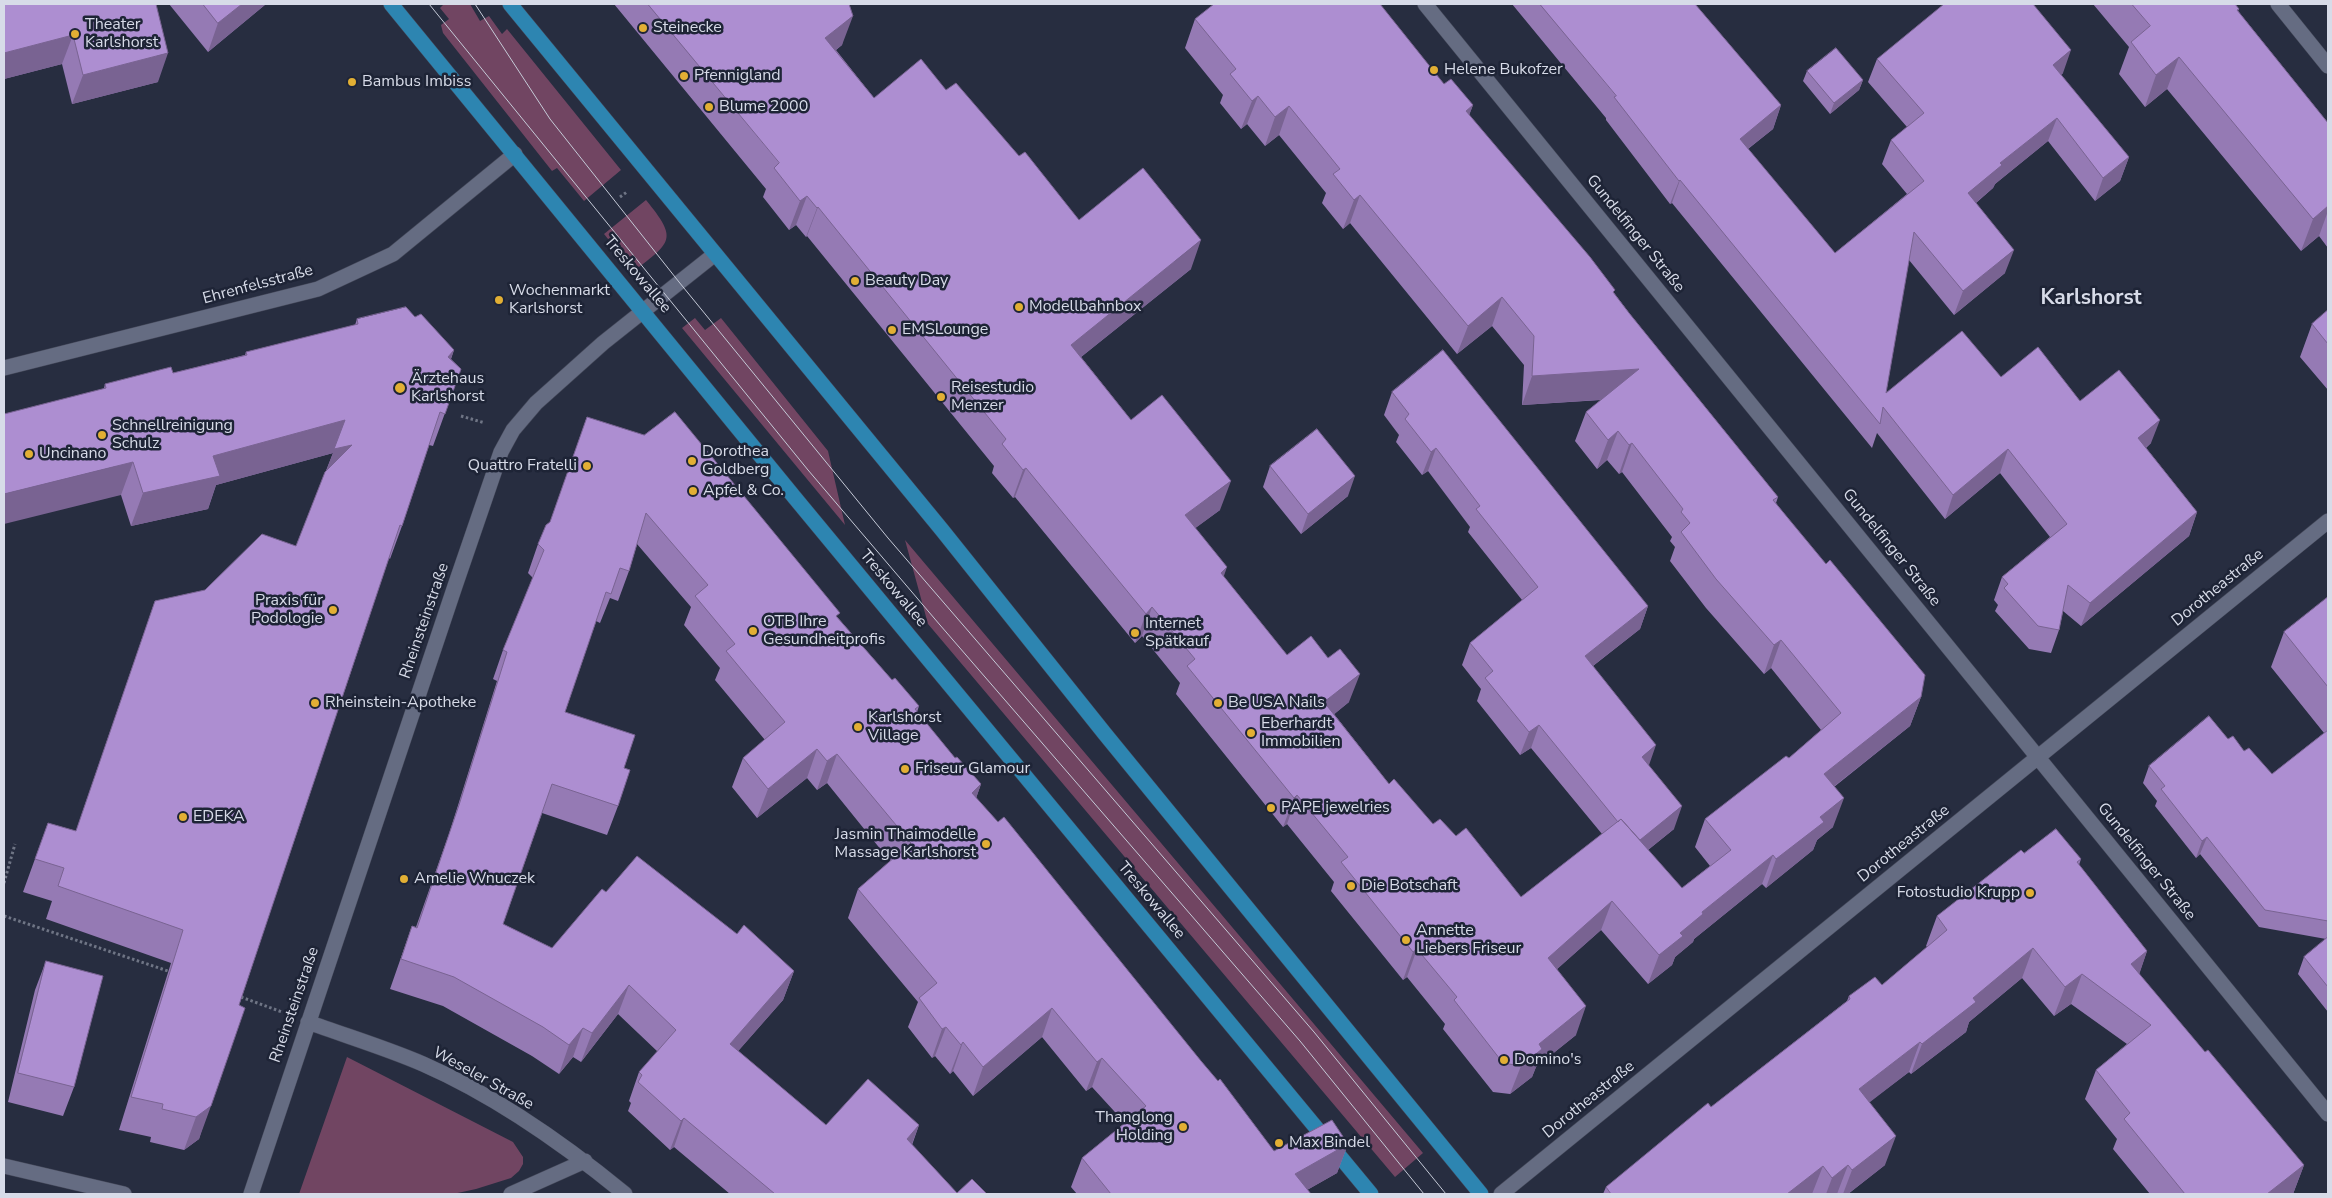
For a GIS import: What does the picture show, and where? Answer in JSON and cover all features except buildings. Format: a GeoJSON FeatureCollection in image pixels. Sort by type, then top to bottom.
{"type":"FeatureCollection","features":[{"type":"Feature","properties":{"kind":"main road","name":"Treskowallee"},"geometry":{"type":"LineString","coordinates":[[391,4],[795,498],[1371,1194]]}},
{"type":"Feature","properties":{"kind":"main road"},"geometry":{"type":"LineString","coordinates":[[510,4],[937,524],[1481,1194]]}},
{"type":"Feature","properties":{"kind":"street","name":"Gundelfinger Straße"},"geometry":{"type":"LineString","coordinates":[[1425,4],[2328,1114]]}},
{"type":"Feature","properties":{"kind":"street"},"geometry":{"type":"LineString","coordinates":[[2278,4],[2328,66]]}},
{"type":"Feature","properties":{"kind":"street","name":"Ehrenfelsstraße"},"geometry":{"type":"LineString","coordinates":[[4,368],[318,289],[393,254],[515,154]]}},
{"type":"Feature","properties":{"kind":"street","name":"Rheinsteinstraße"},"geometry":{"type":"LineString","coordinates":[[250,1194],[502,452],[513,430],[536,403],[603,343],[716,254]]}},
{"type":"Feature","properties":{"kind":"street","name":"Dorotheastraße"},"geometry":{"type":"LineString","coordinates":[[1501,1194],[2328,521]]}},
{"type":"Feature","properties":{"kind":"street","name":"Weseler Straße"},"geometry":{"type":"LineString","coordinates":[[308,1022],[423,1064],[493,1101],[585,1161],[625,1194]]}},
{"type":"Feature","properties":{"kind":"street"},"geometry":{"type":"LineString","coordinates":[[511,1194],[585,1161]]}},
{"type":"Feature","properties":{"kind":"street"},"geometry":{"type":"LineString","coordinates":[[4,1166],[124,1194]]}},
{"type":"Feature","properties":{"kind":"path"},"geometry":{"type":"LineString","coordinates":[[4,883],[15,844]]}},
{"type":"Feature","properties":{"kind":"path"},"geometry":{"type":"LineString","coordinates":[[4,916],[168,971]]}},
{"type":"Feature","properties":{"kind":"path"},"geometry":{"type":"LineString","coordinates":[[241,997],[308,1022]]}},
{"type":"Feature","properties":{"kind":"shaded area"},"geometry":{"type":"Polygon","coordinates":[[[444,4],[470,4],[480,21],[489,16],[502,34],[507,29],[621,170],[584,201],[557,168],[552,171],[443,33],[441,25],[449,19],[440,8],[444,4]]]}},
{"type":"Feature","properties":{"kind":"shaded area"},"geometry":{"type":"Polygon","coordinates":[[[646,200],[663,223],[666,239],[663,246],[656,253],[634,271],[604,234],[646,200]]]}},
{"type":"Feature","properties":{"kind":"shaded area"},"geometry":{"type":"Polygon","coordinates":[[[695,318],[705,330],[721,318],[828,451],[845,525],[682,328],[695,318]]]}},
{"type":"Feature","properties":{"kind":"shaded area"},"geometry":{"type":"Polygon","coordinates":[[[905,540],[1423,1153],[1395,1177],[928,624],[905,540]]]}},
{"type":"Feature","properties":{"kind":"shaded area"},"geometry":{"type":"Polygon","coordinates":[[[347,1057],[513,1142],[523,1157],[523,1164],[519,1171],[511,1178],[453,1194],[299,1194],[347,1057]]]}},
{"type":"Feature","properties":{"kind":"tram line"},"geometry":{"type":"LineString","coordinates":[[429,4],[808,470],[1300,1041],[1424,1194]]}},
{"type":"Feature","properties":{"kind":"tram line"},"geometry":{"type":"LineString","coordinates":[[475,4],[550,119],[679,282],[888,538],[1314,1032],[1446,1194]]}},
{"type":"Feature","properties":{"kind":"place","name":"Steinecke"},"geometry":{"type":"Point","coordinates":[643,28]}},
{"type":"Feature","properties":{"kind":"place","name":"Theater Karlshorst"},"geometry":{"type":"Point","coordinates":[75,34]}},
{"type":"Feature","properties":{"kind":"place","name":"Helene Bukofzer"},"geometry":{"type":"Point","coordinates":[1434,70]}},
{"type":"Feature","properties":{"kind":"place","name":"Pfennigland"},"geometry":{"type":"Point","coordinates":[684,76]}},
{"type":"Feature","properties":{"kind":"place","name":"Bambus Imbiss"},"geometry":{"type":"Point","coordinates":[352,82]}},
{"type":"Feature","properties":{"kind":"place","name":"Blume 2000"},"geometry":{"type":"Point","coordinates":[709,107]}},
{"type":"Feature","properties":{"kind":"place","name":"Beauty Day"},"geometry":{"type":"Point","coordinates":[855,281]}},
{"type":"Feature","properties":{"kind":"place","name":"Wochenmarkt Karlshorst"},"geometry":{"type":"Point","coordinates":[499,300]}},
{"type":"Feature","properties":{"kind":"place","name":"Modellbahnbox"},"geometry":{"type":"Point","coordinates":[1019,307]}},
{"type":"Feature","properties":{"kind":"place","name":"EMSLounge"},"geometry":{"type":"Point","coordinates":[892,330]}},
{"type":"Feature","properties":{"kind":"place","name":"Ärztehaus Karlshorst"},"geometry":{"type":"Point","coordinates":[400,388]}},
{"type":"Feature","properties":{"kind":"place","name":"Reisestudio Menzer"},"geometry":{"type":"Point","coordinates":[941,397]}},
{"type":"Feature","properties":{"kind":"place","name":"Schnellreinigung Schulz"},"geometry":{"type":"Point","coordinates":[102,435]}},
{"type":"Feature","properties":{"kind":"place","name":"Uncinano"},"geometry":{"type":"Point","coordinates":[29,454]}},
{"type":"Feature","properties":{"kind":"place","name":"Dorothea Goldberg"},"geometry":{"type":"Point","coordinates":[692,461]}},
{"type":"Feature","properties":{"kind":"place","name":"Quattro Fratelli"},"geometry":{"type":"Point","coordinates":[587,466]}},
{"type":"Feature","properties":{"kind":"place","name":"Apfel & Co."},"geometry":{"type":"Point","coordinates":[693,491]}},
{"type":"Feature","properties":{"kind":"place","name":"Praxis für Podologie"},"geometry":{"type":"Point","coordinates":[333,610]}},
{"type":"Feature","properties":{"kind":"place","name":"OTB Ihre Gesundheitprofis"},"geometry":{"type":"Point","coordinates":[753,631]}},
{"type":"Feature","properties":{"kind":"place","name":"Internet Spätkauf"},"geometry":{"type":"Point","coordinates":[1135,633]}},
{"type":"Feature","properties":{"kind":"place","name":"Rheinstein-Apotheke"},"geometry":{"type":"Point","coordinates":[315,703]}},
{"type":"Feature","properties":{"kind":"place","name":"Be USA Nails"},"geometry":{"type":"Point","coordinates":[1218,703]}},
{"type":"Feature","properties":{"kind":"place","name":"Karlshorst Village"},"geometry":{"type":"Point","coordinates":[858,727]}},
{"type":"Feature","properties":{"kind":"place","name":"Eberhardt Immobilien"},"geometry":{"type":"Point","coordinates":[1251,733]}},
{"type":"Feature","properties":{"kind":"place","name":"Friseur Glamour"},"geometry":{"type":"Point","coordinates":[905,769]}},
{"type":"Feature","properties":{"kind":"place","name":"PAPE jewelries"},"geometry":{"type":"Point","coordinates":[1271,808]}},
{"type":"Feature","properties":{"kind":"place","name":"EDEKA"},"geometry":{"type":"Point","coordinates":[183,817]}},
{"type":"Feature","properties":{"kind":"place","name":"Jasmin Thaimodelle Massage Karlshorst"},"geometry":{"type":"Point","coordinates":[986,844]}},
{"type":"Feature","properties":{"kind":"place","name":"Amelie Wnuczek"},"geometry":{"type":"Point","coordinates":[404,879]}},
{"type":"Feature","properties":{"kind":"place","name":"Die Botschaft"},"geometry":{"type":"Point","coordinates":[1351,886]}},
{"type":"Feature","properties":{"kind":"place","name":"Fotostudio Krupp"},"geometry":{"type":"Point","coordinates":[2030,893]}},
{"type":"Feature","properties":{"kind":"place","name":"Annette Liebers Friseur"},"geometry":{"type":"Point","coordinates":[1406,940]}},
{"type":"Feature","properties":{"kind":"place","name":"Domino's"},"geometry":{"type":"Point","coordinates":[1504,1060]}},
{"type":"Feature","properties":{"kind":"place","name":"Thanglong Holding"},"geometry":{"type":"Point","coordinates":[1183,1127]}},
{"type":"Feature","properties":{"kind":"place","name":"Max Bindel"},"geometry":{"type":"Point","coordinates":[1279,1143]}},
{"type":"Feature","properties":{"kind":"district","name":"Karlshorst"},"geometry":{"type":"Point","coordinates":[2091,299]}}]}
